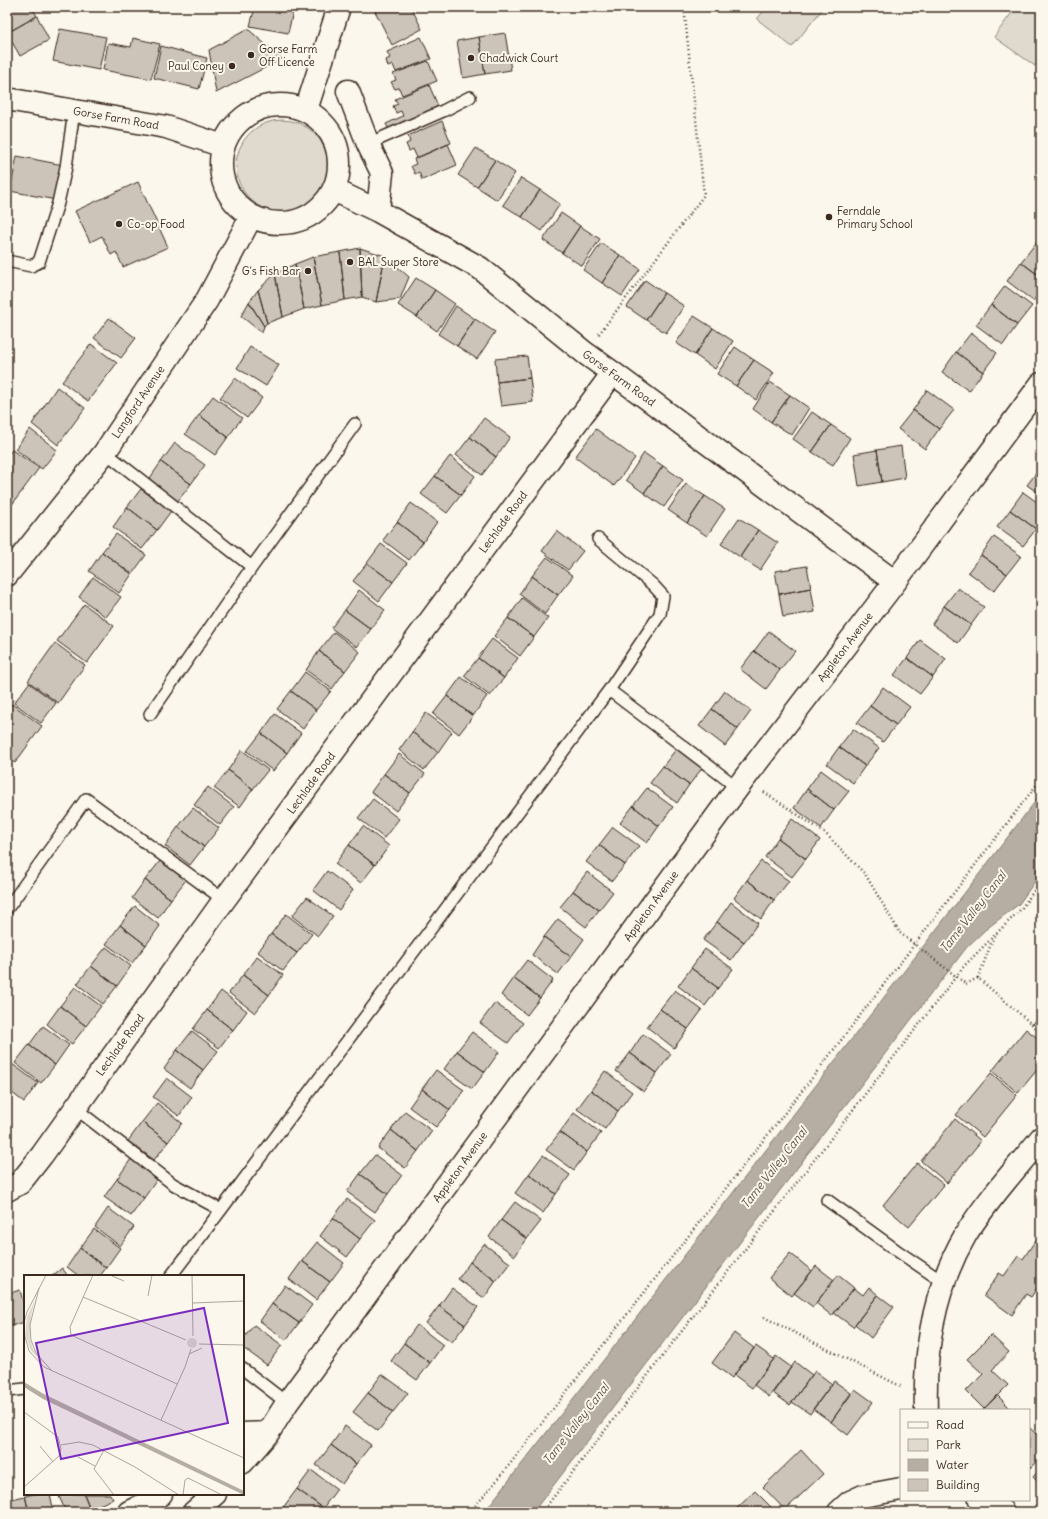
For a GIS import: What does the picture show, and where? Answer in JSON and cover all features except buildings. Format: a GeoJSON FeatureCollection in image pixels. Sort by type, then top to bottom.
{"type":"FeatureCollection","features":[{"type":"Feature","properties":{"kind":"street"},"geometry":{"type":"LineString","coordinates":[[306,110],[339,7]]}},
{"type":"Feature","properties":{"kind":"street"},"geometry":{"type":"LineString","coordinates":[[348,91],[368,144],[382,173],[378,211]]}},
{"type":"Feature","properties":{"kind":"street","name":"Gorse Farm Road"},"geometry":{"type":"LineString","coordinates":[[7,99],[166,127],[223,146]]}},
{"type":"Feature","properties":{"kind":"street"},"geometry":{"type":"LineString","coordinates":[[279,105],[286,105],[306,110],[319,118],[329,130],[336,144],[340,160],[334,190],[322,206],[307,217],[301,219],[288,223],[269,223],[251,217],[231,199],[221,174],[223,146],[232,128],[247,114],[266,106],[279,105]]}},
{"type":"Feature","properties":{"kind":"street","name":"Gorse Farm Road"},"geometry":{"type":"LineString","coordinates":[[334,190],[378,211],[480,268],[585,353],[613,372],[895,582]]}},
{"type":"Feature","properties":{"kind":"street","name":"Langford Avenue"},"geometry":{"type":"LineString","coordinates":[[7,575],[104,452],[208,300],[251,217]]}},
{"type":"Feature","properties":{"kind":"street","name":"Lechlade Road"},"geometry":{"type":"LineString","coordinates":[[7,1190],[20,1183],[42,1155],[224,900],[613,372]]}},
{"type":"Feature","properties":{"kind":"street","name":"Appleton Avenue"},"geometry":{"type":"LineString","coordinates":[[244,1461],[268,1434],[287,1403],[741,783],[895,582],[1041,384]]}},
{"type":"Feature","properties":{"kind":"street"},"geometry":{"type":"LineString","coordinates":[[926,1404],[926,1368],[932,1328],[943,1282],[966,1235],[983,1210],[1041,1138]]}},
{"type":"Feature","properties":{"kind":"street"},"geometry":{"type":"LineString","coordinates":[[244,1434],[268,1434]]}},
{"type":"Feature","properties":{"kind":"street"},"geometry":{"type":"LineString","coordinates":[[839,1512],[850,1502],[863,1496],[900,1489]]}},
{"type":"Feature","properties":{"kind":"street"},"geometry":{"type":"LineString","coordinates":[[129,1512],[160,1495]]}},
{"type":"Feature","properties":{"kind":"street"},"geometry":{"type":"LineString","coordinates":[[194,1512],[214,1495]]}},
{"type":"Feature","properties":{"kind":"street"},"geometry":{"type":"LineString","coordinates":[[982,1501],[997,1507],[1003,1512]]}},
{"type":"Feature","properties":{"kind":"lane"},"geometry":{"type":"LineString","coordinates":[[368,144],[443,111],[470,97]]}},
{"type":"Feature","properties":{"kind":"lane"},"geometry":{"type":"LineString","coordinates":[[7,261],[31,266],[39,262],[58,203],[66,167],[74,111]]}},
{"type":"Feature","properties":{"kind":"lane"},"geometry":{"type":"LineString","coordinates":[[150,714],[252,567],[355,424]]}},
{"type":"Feature","properties":{"kind":"lane"},"geometry":{"type":"LineString","coordinates":[[104,452],[252,567]]}},
{"type":"Feature","properties":{"kind":"lane"},"geometry":{"type":"LineString","coordinates":[[172,1275],[609,690],[660,614],[663,596],[653,585],[598,539]]}},
{"type":"Feature","properties":{"kind":"lane"},"geometry":{"type":"LineString","coordinates":[[609,690],[741,783]]}},
{"type":"Feature","properties":{"kind":"lane"},"geometry":{"type":"LineString","coordinates":[[7,908],[86,799],[224,900]]}},
{"type":"Feature","properties":{"kind":"lane"},"geometry":{"type":"LineString","coordinates":[[75,1108],[173,1184],[221,1210]]}},
{"type":"Feature","properties":{"kind":"lane"},"geometry":{"type":"LineString","coordinates":[[827,1200],[943,1282]]}},
{"type":"Feature","properties":{"kind":"lane"},"geometry":{"type":"LineString","coordinates":[[244,1370],[287,1403]]}},
{"type":"Feature","properties":{"kind":"lane"},"geometry":{"type":"LineString","coordinates":[[7,1391],[24,1389]]}},
{"type":"Feature","properties":{"kind":"path"},"geometry":{"type":"LineString","coordinates":[[585,353],[704,195],[684,7]]}},
{"type":"Feature","properties":{"kind":"path"},"geometry":{"type":"LineString","coordinates":[[470,1512],[504,1472],[804,1088],[1041,779]]}},
{"type":"Feature","properties":{"kind":"path"},"geometry":{"type":"LineString","coordinates":[[741,783],[825,833],[865,874],[900,933],[966,984],[978,978],[994,937]]}},
{"type":"Feature","properties":{"kind":"path"},"geometry":{"type":"LineString","coordinates":[[542,1512],[964,965],[1021,909],[1041,882]]}},
{"type":"Feature","properties":{"kind":"path"},"geometry":{"type":"LineString","coordinates":[[978,978],[1041,1032]]}},
{"type":"Feature","properties":{"kind":"path"},"geometry":{"type":"LineString","coordinates":[[764,1317],[926,1404]]}},
{"type":"Feature","properties":{"kind":"green space"},"geometry":{"type":"Polygon","coordinates":[[[767,7],[824,7],[792,47],[757,19],[767,7]]]}},
{"type":"Feature","properties":{"kind":"green space"},"geometry":{"type":"Polygon","coordinates":[[[1016,7],[1041,7],[1041,57],[1035,66],[994,37],[1016,7]]]}},
{"type":"Feature","properties":{"kind":"green space"},"geometry":{"type":"Polygon","coordinates":[[[282,120],[291,121],[308,128],[320,140],[327,157],[327,175],[320,192],[308,204],[291,211],[282,212],[273,211],[256,204],[244,192],[237,175],[236,166],[237,157],[244,140],[256,128],[273,121],[282,120]]]}},
{"type":"Feature","properties":{"kind":"water","name":"Tame Valley Canal"},"geometry":{"type":"Polygon","coordinates":[[[1041,794],[1041,873],[1019,904],[985,930],[967,947],[533,1512],[484,1512],[613,1348],[1041,794]]]}},
{"type":"Feature","properties":{"kind":"place","name":"Gorse Farm Off Licence"},"geometry":{"type":"Point","coordinates":[251,55]}},
{"type":"Feature","properties":{"kind":"place","name":"Chadwick Court"},"geometry":{"type":"Point","coordinates":[471,58]}},
{"type":"Feature","properties":{"kind":"place","name":"Paul Coney"},"geometry":{"type":"Point","coordinates":[232,66]}},
{"type":"Feature","properties":{"kind":"place","name":"Ferndale Primary School"},"geometry":{"type":"Point","coordinates":[829,217]}},
{"type":"Feature","properties":{"kind":"place","name":"Co-op Food"},"geometry":{"type":"Point","coordinates":[119,224]}},
{"type":"Feature","properties":{"kind":"place","name":"BAL Super Store"},"geometry":{"type":"Point","coordinates":[350,262]}},
{"type":"Feature","properties":{"kind":"place","name":"G's Fish Bar"},"geometry":{"type":"Point","coordinates":[308,271]}}]}
